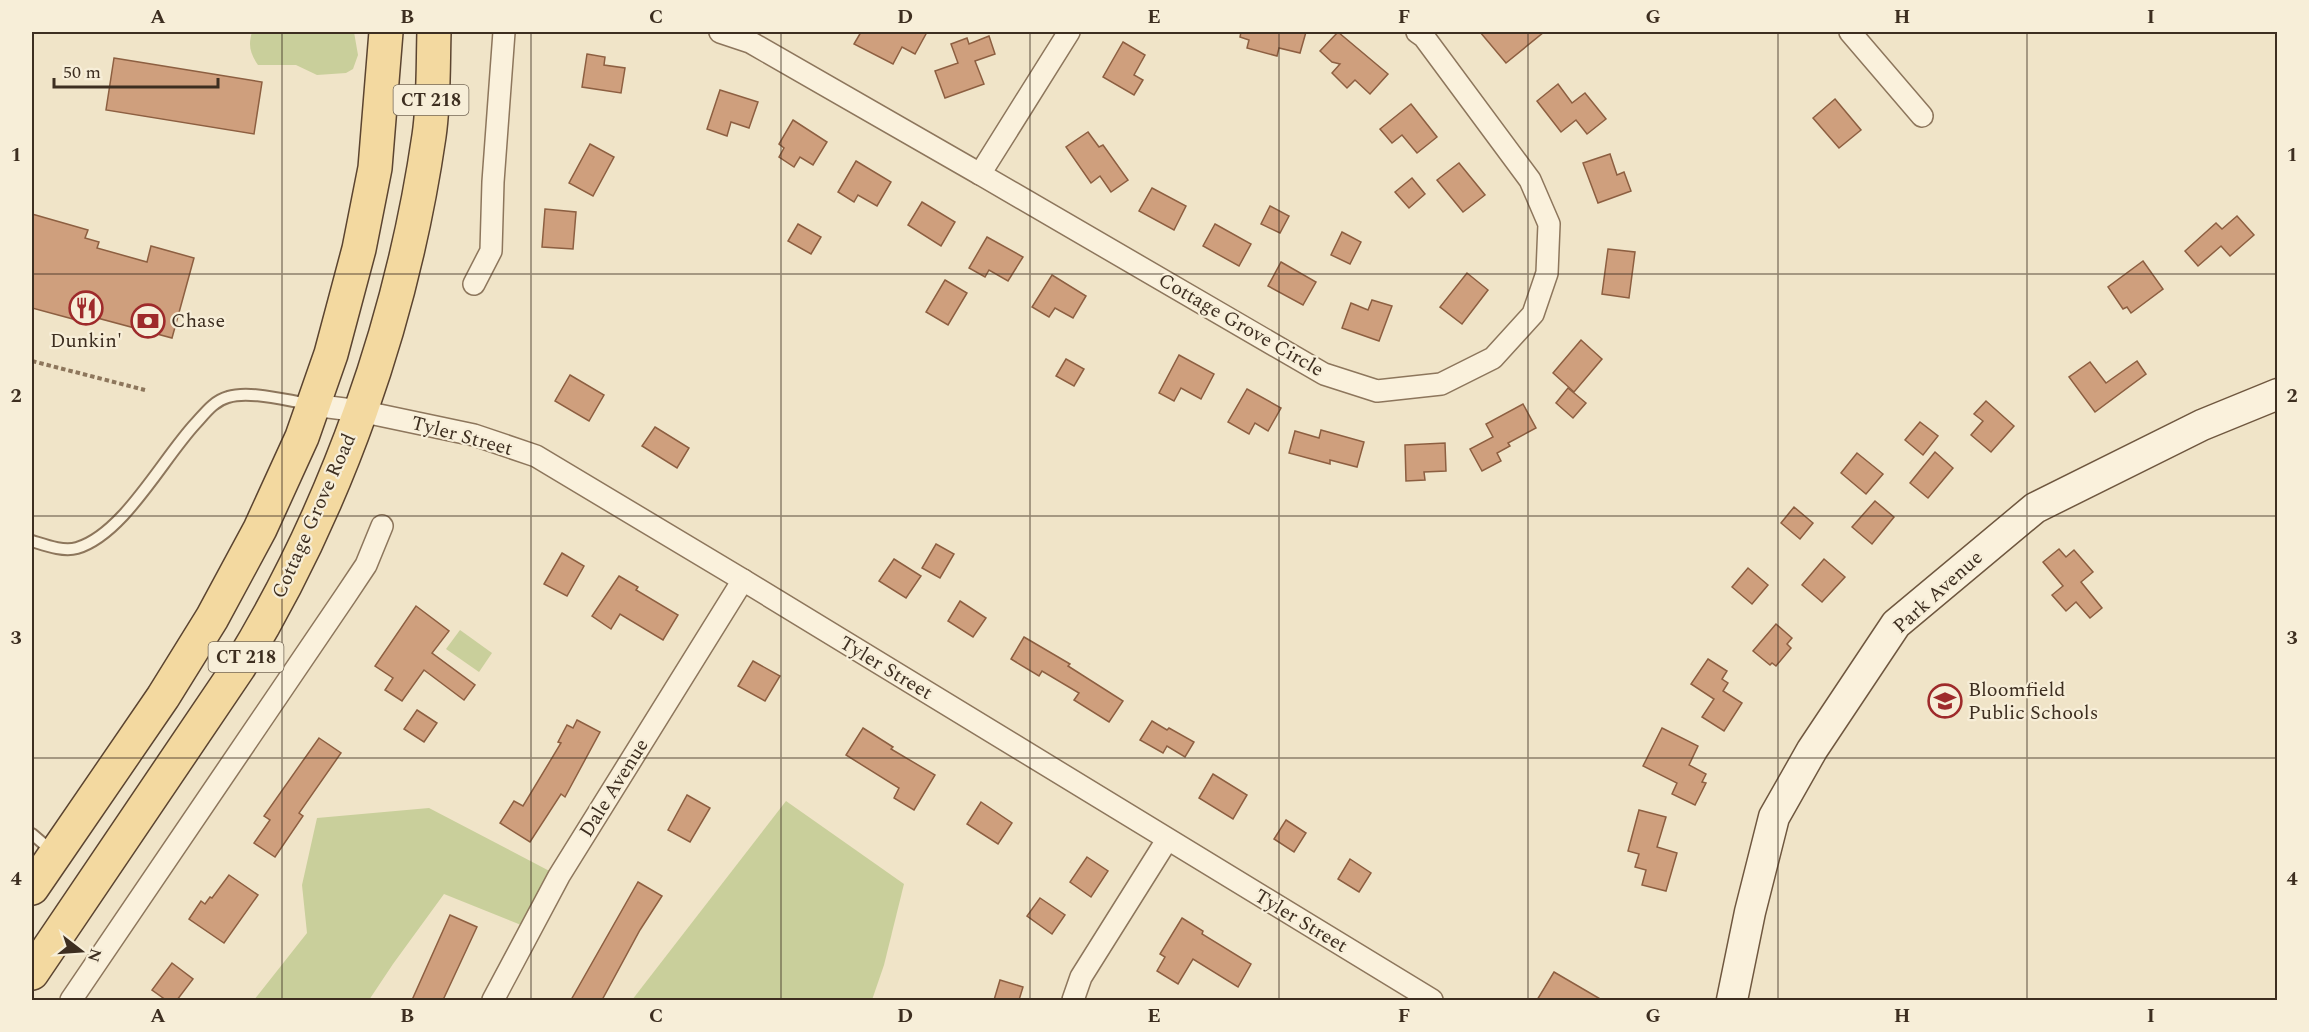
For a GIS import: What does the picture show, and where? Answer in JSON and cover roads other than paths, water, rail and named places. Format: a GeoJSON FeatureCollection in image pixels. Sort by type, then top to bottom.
{"type":"FeatureCollection","features":[{"type":"Feature","properties":{"kind":"main road","name":"CT 218"},"geometry":{"type":"LineString","coordinates":[[32,888],[43,844],[163,697],[212,618],[260,529],[302,437],[331,354],[356,259],[375,168],[386,32]]}},
{"type":"Feature","properties":{"kind":"main road","name":"Cottage Grove Road"},"geometry":{"type":"LineString","coordinates":[[32,973],[265,626],[314,527],[360,411],[392,313],[429,134],[434,32]]}},
{"type":"Feature","properties":{"kind":"main road","name":"Park Avenue"},"geometry":{"type":"LineString","coordinates":[[1732,1000],[1750,912],[1774,817],[1812,750],[1896,624],[2035,508],[2202,425],[2277,394]]}},
{"type":"Feature","properties":{"kind":"main road"},"geometry":{"type":"LineString","coordinates":[[43,844],[93,881]]}},
{"type":"Feature","properties":{"kind":"street"},"geometry":{"type":"LineString","coordinates":[[474,284],[491,251],[493,182],[504,32]]}},
{"type":"Feature","properties":{"kind":"street","name":"Cottage Grove Circle"},"geometry":{"type":"LineString","coordinates":[[720,32],[750,42],[1324,374],[1377,391],[1441,384],[1493,358],[1533,314],[1547,273],[1549,224],[1530,180],[1424,37],[1417,32]]}},
{"type":"Feature","properties":{"kind":"street"},"geometry":{"type":"LineString","coordinates":[[980,174],[1069,32]]}},
{"type":"Feature","properties":{"kind":"street"},"geometry":{"type":"LineString","coordinates":[[1850,32],[1922,116]]}},
{"type":"Feature","properties":{"kind":"street","name":"Tyler Street"},"geometry":{"type":"LineString","coordinates":[[314,405],[360,411],[474,435],[536,456],[1431,1000]]}},
{"type":"Feature","properties":{"kind":"street"},"geometry":{"type":"LineString","coordinates":[[71,1000],[366,565],[382,526]]}},
{"type":"Feature","properties":{"kind":"street","name":"Dale Avenue"},"geometry":{"type":"LineString","coordinates":[[493,1000],[559,876],[743,580]]}},
{"type":"Feature","properties":{"kind":"street"},"geometry":{"type":"LineString","coordinates":[[1073,1000],[1081,977],[1167,840]]}},
{"type":"Feature","properties":{"kind":"lane"},"geometry":{"type":"LineString","coordinates":[[32,541],[52,547],[76,548],[104,533],[140,494],[189,430],[212,406],[223,399],[237,395],[263,396],[314,405]]}},
{"type":"Feature","properties":{"kind":"place","name":"Dunkin'"},"geometry":{"type":"Point","coordinates":[86,308]}},
{"type":"Feature","properties":{"kind":"place","name":"Chase"},"geometry":{"type":"Point","coordinates":[148,321]}},
{"type":"Feature","properties":{"kind":"place","name":"Bloomfield Public Schools"},"geometry":{"type":"Point","coordinates":[1945,701]}}]}
